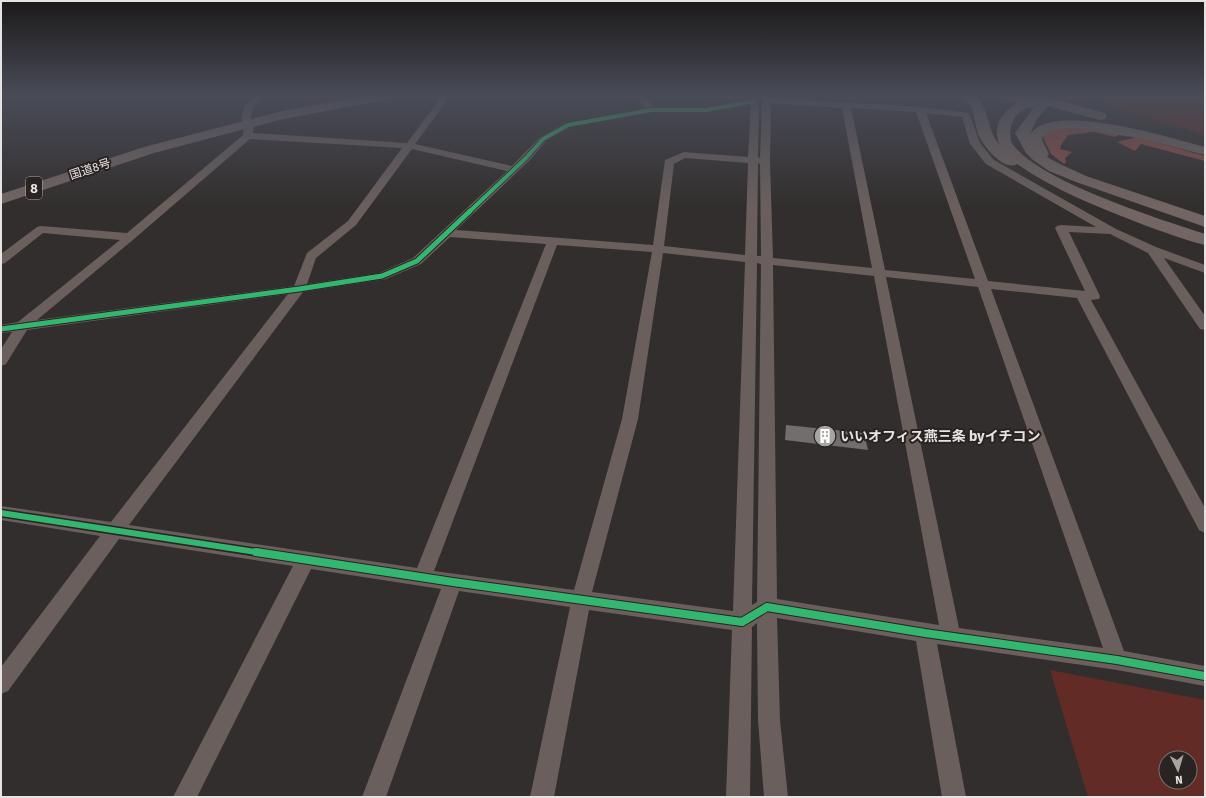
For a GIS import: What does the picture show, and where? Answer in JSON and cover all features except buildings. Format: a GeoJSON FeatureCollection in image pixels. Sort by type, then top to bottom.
{"type":"FeatureCollection","features":[{"type":"Feature","properties":{"kind":"highway","name":"国道8号"},"geometry":{"type":"LineString","coordinates":[[1,199],[149,150],[222,132]]}},
{"type":"Feature","properties":{"kind":"highway"},"geometry":{"type":"LineString","coordinates":[[985,132],[988,140],[1006,158],[1024,171],[1044,181],[1105,205],[1205,240]]}},
{"type":"Feature","properties":{"kind":"highway"},"geometry":{"type":"LineString","coordinates":[[1004,132],[1007,144],[1023,162],[1038,172],[1105,205]]}},
{"type":"Feature","properties":{"kind":"highway"},"geometry":{"type":"LineString","coordinates":[[1022,132],[1024,141],[1038,157],[1048,164],[1081,180],[1205,222]]}},
{"type":"Feature","properties":{"kind":"highway"},"geometry":{"type":"LineString","coordinates":[[1040,132],[1035,137],[1035,143],[1039,150],[1055,165],[1081,180]]}},
{"type":"Feature","properties":{"kind":"highway"},"geometry":{"type":"LineString","coordinates":[[1128,132],[1205,151]]}},
{"type":"Feature","properties":{"kind":"highway"},"geometry":{"type":"LineString","coordinates":[[1143,132],[1205,151]]}},
{"type":"Feature","properties":{"kind":"highway"},"geometry":{"type":"LineString","coordinates":[[1160,132],[1205,144]]}},
{"type":"Feature","properties":{"kind":"street"},"geometry":{"type":"LineString","coordinates":[[1,361],[23,324],[130,237],[241,132]]}},
{"type":"Feature","properties":{"kind":"street"},"geometry":{"type":"LineString","coordinates":[[299,132],[410,146],[512,169]]}},
{"type":"Feature","properties":{"kind":"street"},"geometry":{"type":"LineString","coordinates":[[1,684],[116,529],[299,290],[312,256],[352,223],[420,132]]}},
{"type":"Feature","properties":{"kind":"street"},"geometry":{"type":"LineString","coordinates":[[1,329],[23,324],[299,290],[382,276],[400,270],[417,261],[543,139],[555,132]]}},
{"type":"Feature","properties":{"kind":"street"},"geometry":{"type":"LineString","coordinates":[[760,132],[759,261],[769,720],[776,797]]}},
{"type":"Feature","properties":{"kind":"street"},"geometry":{"type":"LineString","coordinates":[[851,132],[878,274],[951,636]]}},
{"type":"Feature","properties":{"kind":"street"},"geometry":{"type":"LineString","coordinates":[[928,132],[1117,660]]}},
{"type":"Feature","properties":{"kind":"street"},"geometry":{"type":"LineString","coordinates":[[971,132],[975,144],[990,162],[1112,231],[1152,250],[1205,269]]}},
{"type":"Feature","properties":{"kind":"street"},"geometry":{"type":"LineString","coordinates":[[542,797],[581,599],[630,419],[658,249],[669,162],[684,155],[759,161]]}},
{"type":"Feature","properties":{"kind":"street"},"geometry":{"type":"LineString","coordinates":[[448,232],[658,249],[878,274],[1094,296],[1061,228],[1112,231]]}},
{"type":"Feature","properties":{"kind":"street"},"geometry":{"type":"LineString","coordinates":[[1,260],[41,229],[130,237]]}},
{"type":"Feature","properties":{"kind":"street"},"geometry":{"type":"LineString","coordinates":[[423,576],[553,240]]}},
{"type":"Feature","properties":{"kind":"street"},"geometry":{"type":"LineString","coordinates":[[1152,250],[1205,326]]}},
{"type":"Feature","properties":{"kind":"street"},"geometry":{"type":"LineString","coordinates":[[738,797],[742,622],[759,261]]}},
{"type":"Feature","properties":{"kind":"street"},"geometry":{"type":"LineString","coordinates":[[1082,295],[1205,525]]}},
{"type":"Feature","properties":{"kind":"street"},"geometry":{"type":"LineString","coordinates":[[1,513],[116,529],[306,560],[423,576],[453,582],[742,622],[767,607],[925,633],[1117,660],[1205,676]]}},
{"type":"Feature","properties":{"kind":"street"},"geometry":{"type":"LineString","coordinates":[[185,797],[306,560]]}},
{"type":"Feature","properties":{"kind":"street"},"geometry":{"type":"LineString","coordinates":[[374,797],[453,582]]}},
{"type":"Feature","properties":{"kind":"street"},"geometry":{"type":"LineString","coordinates":[[925,633],[954,797]]}},
{"type":"Feature","properties":{"kind":"shaded area"},"geometry":{"type":"Polygon","coordinates":[[[1046,132],[1092,132],[1068,135],[1060,149],[1072,152],[1065,158],[1066,162],[1064,164],[1051,154],[1043,137],[1046,132]]]}},
{"type":"Feature","properties":{"kind":"shaded area"},"geometry":{"type":"Polygon","coordinates":[[[1095,132],[1121,134],[1115,137],[1095,132]]]}},
{"type":"Feature","properties":{"kind":"shaded area"},"geometry":{"type":"Polygon","coordinates":[[[1196,132],[1205,132],[1205,135],[1196,132]]]}},
{"type":"Feature","properties":{"kind":"shaded area"},"geometry":{"type":"Polygon","coordinates":[[[1137,137],[1205,156],[1205,161],[1141,144],[1135,151],[1117,142],[1137,137]]]}},
{"type":"Feature","properties":{"kind":"shaded area"},"geometry":{"type":"Polygon","coordinates":[[[1050,670],[1205,700],[1204,797],[1088,797],[1050,670]]]}},
{"type":"Feature","properties":{"kind":"cycle path"},"geometry":{"type":"LineString","coordinates":[[1,329],[299,289],[382,276],[417,261],[526,158],[543,139],[555,132]]}},
{"type":"Feature","properties":{"kind":"cycle path"},"geometry":{"type":"LineString","coordinates":[[1,513],[453,582],[742,622],[767,607],[925,633],[1117,660],[1205,676]]}},
{"type":"Feature","properties":{"kind":"place","name":"いいオフィス燕三条 byイチコン"},"geometry":{"type":"Point","coordinates":[825,436]}}]}
